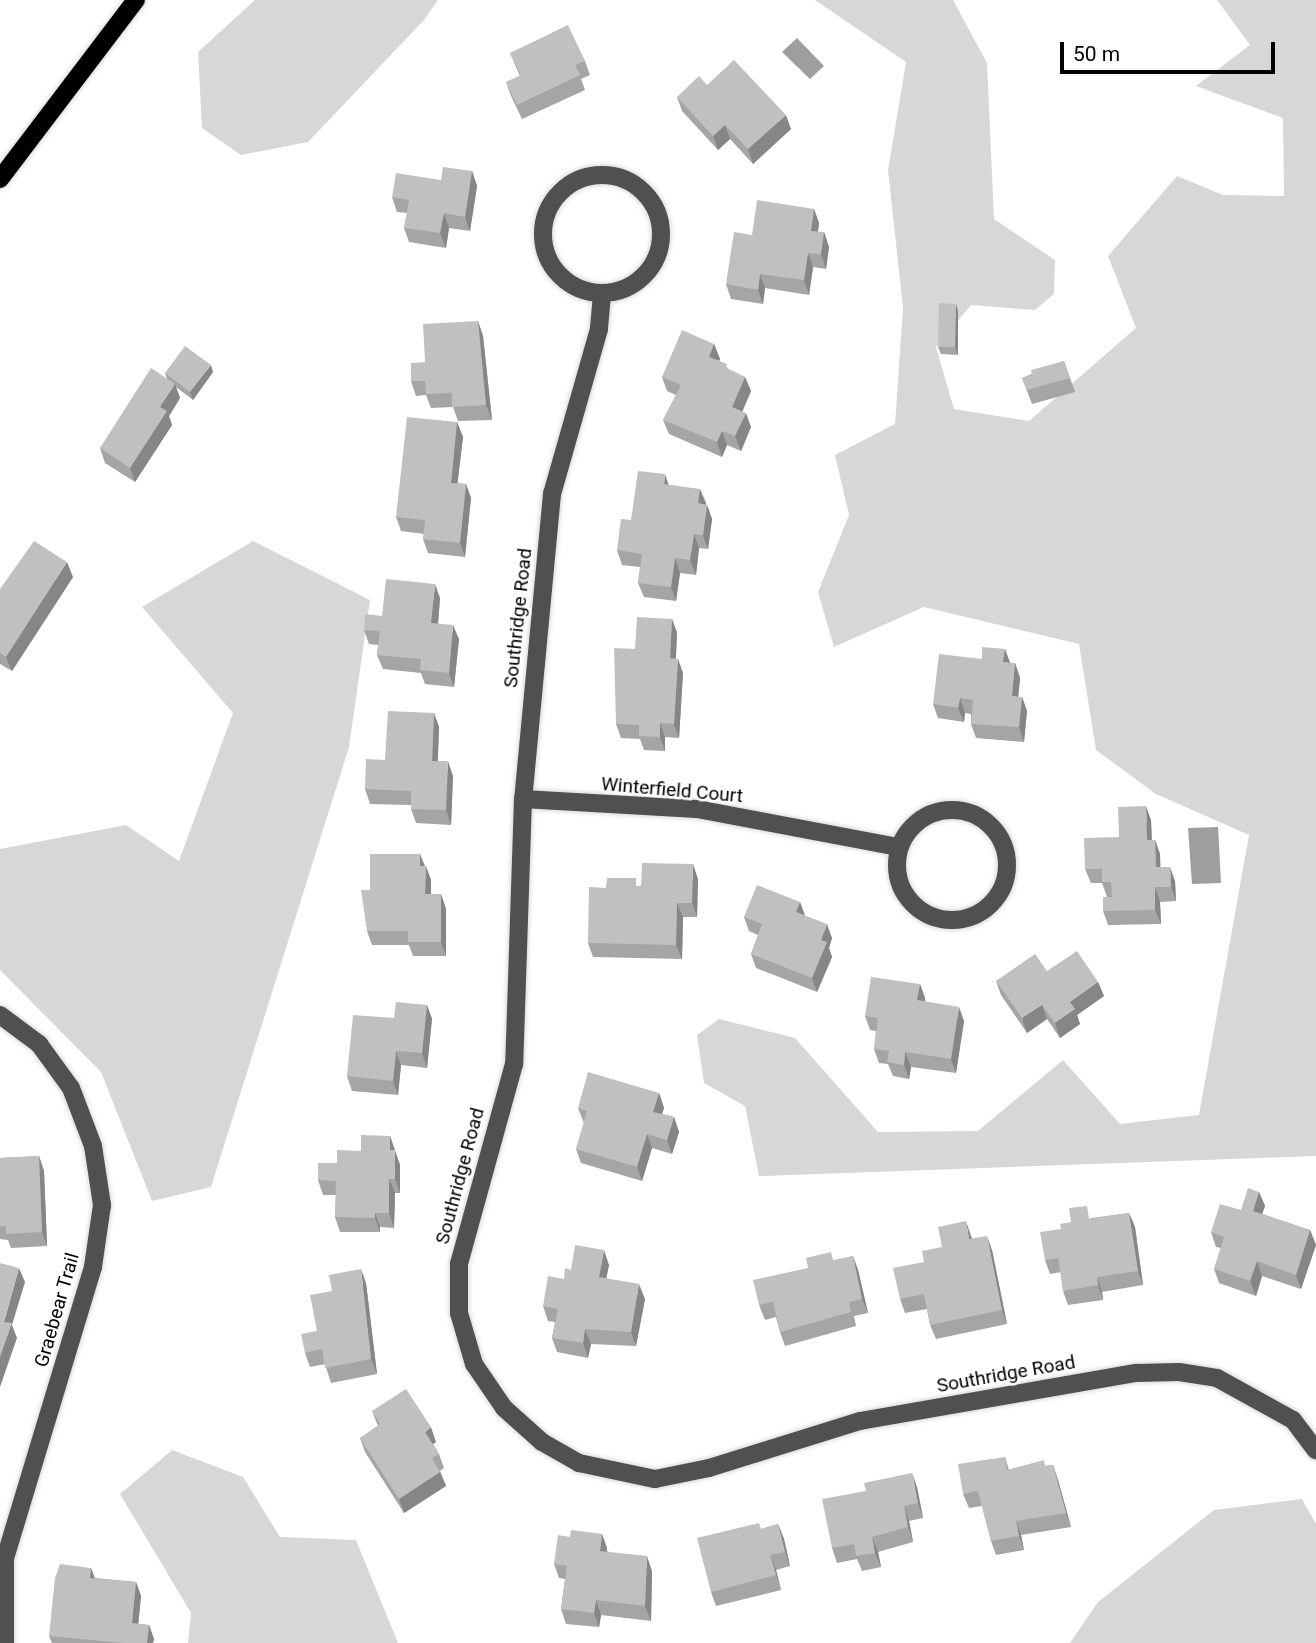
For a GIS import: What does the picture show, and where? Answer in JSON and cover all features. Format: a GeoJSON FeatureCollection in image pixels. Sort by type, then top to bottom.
{"type":"FeatureCollection","features":[{"type":"Feature","properties":{"kind":"main road"},"geometry":{"type":"LineString","coordinates":[[0,179],[136,0]]}},
{"type":"Feature","properties":{"kind":"street"},"geometry":{"type":"LineString","coordinates":[[611,176],[645,193],[657,210],[660,249],[639,281],[602,294],[566,281],[553,267],[543,231],[548,212],[573,183],[611,176]]}},
{"type":"Feature","properties":{"kind":"street","name":"Southridge Road"},"geometry":{"type":"LineString","coordinates":[[602,294],[599,329],[552,494],[523,799],[514,1064],[471,1209],[459,1264],[459,1312],[474,1364],[504,1408],[542,1442],[579,1463],[654,1479],[709,1468],[860,1421],[1136,1373],[1178,1372],[1217,1378],[1257,1397],[1293,1420],[1316,1450]]}},
{"type":"Feature","properties":{"kind":"street","name":"Winterfield Court"},"geometry":{"type":"LineString","coordinates":[[523,799],[697,809],[899,847]]}},
{"type":"Feature","properties":{"kind":"street"},"geometry":{"type":"LineString","coordinates":[[958,810],[976,815],[1002,841],[1006,879],[985,909],[969,918],[935,918],[913,904],[899,881],[899,847],[922,818],[958,810]]}},
{"type":"Feature","properties":{"kind":"street","name":"Graebear Trail"},"geometry":{"type":"LineString","coordinates":[[0,1015],[39,1044],[71,1088],[93,1146],[102,1205],[93,1267],[5,1559],[5,1643]]}},
{"type":"Feature","properties":{"kind":"shaded area"},"geometry":{"type":"Polygon","coordinates":[[[255,0],[438,0],[424,20],[308,142],[241,155],[202,128],[198,52],[255,0]]]}},
{"type":"Feature","properties":{"kind":"shaded area"},"geometry":{"type":"Polygon","coordinates":[[[815,0],[953,0],[987,63],[994,219],[1055,260],[1054,294],[1035,310],[971,305],[936,347],[954,409],[1029,421],[1136,328],[1108,256],[1177,176],[1223,195],[1284,196],[1283,118],[1196,86],[1250,45],[1217,0],[1316,0],[1316,1156],[759,1176],[745,1106],[704,1083],[697,1035],[719,1019],[795,1038],[878,1132],[978,1131],[1063,1060],[1120,1124],[1199,1115],[1249,835],[1156,794],[1096,750],[1079,644],[924,607],[834,647],[818,592],[849,515],[835,455],[895,424],[903,308],[888,170],[906,62],[815,0]]]}},
{"type":"Feature","properties":{"kind":"shaded area"},"geometry":{"type":"Polygon","coordinates":[[[797,38],[824,66],[810,79],[782,52],[797,38]]]}},
{"type":"Feature","properties":{"kind":"shaded area"},"geometry":{"type":"Polygon","coordinates":[[[253,541],[370,600],[349,747],[211,1187],[152,1201],[101,1072],[0,970],[0,849],[126,825],[179,861],[233,713],[142,607],[253,541]]]}},
{"type":"Feature","properties":{"kind":"shaded area"},"geometry":{"type":"Polygon","coordinates":[[[1218,827],[1221,883],[1192,884],[1188,828],[1218,827]]]}},
{"type":"Feature","properties":{"kind":"shaded area"},"geometry":{"type":"Polygon","coordinates":[[[172,1450],[243,1477],[280,1537],[356,1540],[398,1643],[188,1643],[191,1613],[120,1494],[172,1450]]]}},
{"type":"Feature","properties":{"kind":"shaded area"},"geometry":{"type":"Polygon","coordinates":[[[1302,1499],[1316,1524],[1316,1643],[1070,1643],[1098,1602],[1214,1510],[1302,1499]]]}},
{"type":"Feature","properties":{"kind":"building"},"geometry":{"type":"Polygon","coordinates":[[[568,25],[585,61],[575,65],[580,75],[517,105],[506,82],[521,75],[510,53],[568,25]]]}},
{"type":"Feature","properties":{"kind":"building"},"geometry":{"type":"Polygon","coordinates":[[[734,60],[786,115],[748,149],[725,125],[713,136],[677,97],[699,76],[707,85],[734,60]]]}},
{"type":"Feature","properties":{"kind":"building"},"geometry":{"type":"Polygon","coordinates":[[[443,167],[472,171],[465,217],[444,213],[440,233],[404,228],[409,200],[392,197],[396,173],[441,180],[443,167]]]}},
{"type":"Feature","properties":{"kind":"building"},"geometry":{"type":"Polygon","coordinates":[[[757,200],[814,209],[811,231],[824,232],[821,254],[808,253],[804,280],[760,274],[758,290],[726,284],[734,232],[752,235],[757,200]]]}},
{"type":"Feature","properties":{"kind":"building"},"geometry":{"type":"Polygon","coordinates":[[[939,303],[956,304],[955,347],[938,347],[939,303]]]}},
{"type":"Feature","properties":{"kind":"building"},"geometry":{"type":"Polygon","coordinates":[[[478,321],[486,405],[452,407],[452,393],[426,394],[425,381],[411,381],[411,363],[425,362],[423,324],[478,321]]]}},
{"type":"Feature","properties":{"kind":"building"},"geometry":{"type":"Polygon","coordinates":[[[682,330],[714,344],[709,357],[727,364],[726,368],[745,377],[732,407],[746,413],[735,436],[722,431],[717,442],[663,420],[681,385],[662,377],[682,330]]]}},
{"type":"Feature","properties":{"kind":"building"},"geometry":{"type":"Polygon","coordinates":[[[185,346],[211,365],[190,392],[165,373],[185,346]]]}},
{"type":"Feature","properties":{"kind":"building"},"geometry":{"type":"Polygon","coordinates":[[[1064,361],[1070,378],[1027,390],[1022,378],[1032,375],[1031,370],[1064,361]]]}},
{"type":"Feature","properties":{"kind":"building"},"geometry":{"type":"Polygon","coordinates":[[[151,368],[175,384],[160,407],[167,411],[130,468],[100,448],[151,368]]]}},
{"type":"Feature","properties":{"kind":"building"},"geometry":{"type":"Polygon","coordinates":[[[407,417],[457,422],[451,483],[466,484],[460,543],[423,539],[425,520],[396,517],[407,417]]]}},
{"type":"Feature","properties":{"kind":"building"},"geometry":{"type":"Polygon","coordinates":[[[638,471],[665,474],[664,484],[700,489],[698,503],[707,505],[703,535],[694,534],[690,560],[675,558],[671,587],[638,583],[642,554],[617,550],[621,519],[631,520],[638,471]]]}},
{"type":"Feature","properties":{"kind":"building"},"geometry":{"type":"Polygon","coordinates":[[[34,541],[67,562],[6,657],[0,653],[0,589],[34,541]]]}},
{"type":"Feature","properties":{"kind":"building"},"geometry":{"type":"Polygon","coordinates":[[[386,579],[435,584],[431,623],[453,625],[449,673],[420,670],[421,659],[377,655],[380,631],[364,630],[365,614],[382,616],[386,579]]]}},
{"type":"Feature","properties":{"kind":"building"},"geometry":{"type":"Polygon","coordinates":[[[637,617],[672,619],[670,658],[678,659],[674,724],[660,723],[660,737],[639,736],[639,725],[616,724],[614,648],[635,649],[637,617]]]}},
{"type":"Feature","properties":{"kind":"building"},"geometry":{"type":"Polygon","coordinates":[[[982,647],[1005,649],[1003,662],[1015,663],[1012,696],[1022,697],[1019,727],[971,724],[973,700],[960,698],[958,708],[933,704],[939,654],[982,659],[982,647]]]}},
{"type":"Feature","properties":{"kind":"building"},"geometry":{"type":"Polygon","coordinates":[[[388,711],[434,713],[432,761],[448,761],[446,810],[411,809],[411,791],[365,789],[366,759],[385,760],[388,711]]]}},
{"type":"Feature","properties":{"kind":"building"},"geometry":{"type":"Polygon","coordinates":[[[1146,806],[1147,840],[1155,840],[1156,867],[1170,867],[1171,887],[1155,887],[1155,910],[1103,911],[1103,897],[1112,897],[1111,882],[1102,882],[1102,869],[1085,869],[1084,838],[1119,837],[1118,807],[1146,806]]]}},
{"type":"Feature","properties":{"kind":"building"},"geometry":{"type":"Polygon","coordinates":[[[370,854],[420,854],[420,866],[426,866],[425,894],[441,894],[441,942],[408,942],[408,931],[367,931],[361,890],[370,890],[370,854]]]}},
{"type":"Feature","properties":{"kind":"building"},"geometry":{"type":"Polygon","coordinates":[[[642,863],[693,864],[692,903],[677,903],[676,945],[588,943],[589,887],[606,888],[607,878],[636,878],[636,886],[641,886],[642,863]]]}},
{"type":"Feature","properties":{"kind":"building"},"geometry":{"type":"Polygon","coordinates":[[[757,885],[800,902],[796,912],[827,924],[821,940],[827,942],[812,978],[751,954],[762,924],[744,917],[757,885]]]}},
{"type":"Feature","properties":{"kind":"building"},"geometry":{"type":"Polygon","coordinates":[[[1077,951],[1098,982],[1070,1002],[1075,1009],[1055,1023],[1042,1005],[1022,1018],[996,981],[1035,954],[1047,971],[1077,951]]]}},
{"type":"Feature","properties":{"kind":"building"},"geometry":{"type":"Polygon","coordinates":[[[871,977],[920,984],[917,1000],[959,1007],[951,1059],[905,1052],[904,1065],[887,1062],[889,1051],[874,1049],[878,1018],[865,1016],[871,977]]]}},
{"type":"Feature","properties":{"kind":"building"},"geometry":{"type":"Polygon","coordinates":[[[396,1002],[427,1005],[422,1053],[396,1051],[393,1081],[347,1076],[353,1015],[394,1018],[396,1002]]]}},
{"type":"Feature","properties":{"kind":"building"},"geometry":{"type":"Polygon","coordinates":[[[588,1072],[659,1093],[653,1112],[674,1117],[667,1140],[647,1134],[637,1167],[576,1149],[587,1111],[578,1108],[588,1072]]]}},
{"type":"Feature","properties":{"kind":"building"},"geometry":{"type":"Polygon","coordinates":[[[361,1135],[390,1136],[390,1150],[395,1150],[395,1179],[389,1179],[389,1213],[375,1213],[375,1218],[335,1217],[336,1181],[318,1180],[318,1163],[337,1163],[337,1150],[361,1151],[361,1135]]]}},
{"type":"Feature","properties":{"kind":"building"},"geometry":{"type":"Polygon","coordinates":[[[39,1156],[42,1232],[6,1234],[6,1226],[0,1226],[0,1158],[39,1156]]]}},
{"type":"Feature","properties":{"kind":"building"},"geometry":{"type":"Polygon","coordinates":[[[1248,1188],[1259,1192],[1253,1211],[1310,1230],[1296,1275],[1257,1261],[1250,1281],[1214,1269],[1224,1237],[1211,1232],[1220,1204],[1241,1210],[1248,1188]]]}},
{"type":"Feature","properties":{"kind":"building"},"geometry":{"type":"Polygon","coordinates":[[[1087,1206],[1089,1219],[1129,1213],[1138,1271],[1097,1277],[1098,1285],[1063,1291],[1058,1258],[1045,1260],[1040,1232],[1061,1229],[1060,1224],[1071,1222],[1069,1208],[1087,1206]]]}},
{"type":"Feature","properties":{"kind":"building"},"geometry":{"type":"Polygon","coordinates":[[[966,1221],[969,1239],[987,1236],[1002,1310],[930,1325],[924,1294],[900,1299],[893,1268],[924,1262],[922,1251],[942,1247],[938,1227],[966,1221]]]}},
{"type":"Feature","properties":{"kind":"building"},"geometry":{"type":"Polygon","coordinates":[[[575,1245],[604,1250],[599,1277],[639,1284],[631,1332],[585,1329],[583,1343],[552,1338],[558,1309],[543,1306],[548,1276],[564,1279],[565,1268],[571,1270],[575,1245]]]}},
{"type":"Feature","properties":{"kind":"building"},"geometry":{"type":"Polygon","coordinates":[[[831,1252],[833,1260],[853,1256],[862,1299],[849,1302],[851,1312],[780,1332],[773,1302],[759,1305],[753,1280],[808,1268],[806,1258],[831,1252]]]}},
{"type":"Feature","properties":{"kind":"building"},"geometry":{"type":"Polygon","coordinates":[[[0,1263],[19,1268],[4,1322],[12,1323],[0,1357],[0,1263]]]}},
{"type":"Feature","properties":{"kind":"building"},"geometry":{"type":"Polygon","coordinates":[[[361,1269],[371,1359],[325,1368],[322,1349],[305,1353],[301,1334],[317,1331],[310,1295],[332,1291],[329,1275],[361,1269]]]}},
{"type":"Feature","properties":{"kind":"building"},"geometry":{"type":"Polygon","coordinates":[[[406,1389],[431,1427],[425,1432],[439,1454],[432,1458],[440,1472],[399,1499],[360,1438],[380,1424],[372,1411],[406,1389]]]}},
{"type":"Feature","properties":{"kind":"building"},"geometry":{"type":"Polygon","coordinates":[[[1005,1457],[1007,1470],[1044,1460],[1045,1466],[1053,1465],[1066,1513],[1016,1521],[1019,1536],[991,1541],[978,1491],[963,1494],[958,1464],[1005,1457]]]}},
{"type":"Feature","properties":{"kind":"building"},"geometry":{"type":"Polygon","coordinates":[[[912,1473],[918,1503],[904,1506],[908,1527],[872,1537],[875,1553],[856,1556],[854,1544],[832,1548],[822,1499],[866,1491],[864,1483],[912,1473]]]}},
{"type":"Feature","properties":{"kind":"building"},"geometry":{"type":"Polygon","coordinates":[[[759,1523],[761,1529],[778,1524],[785,1552],[770,1555],[776,1575],[711,1592],[697,1538],[759,1523]]]}},
{"type":"Feature","properties":{"kind":"building"},"geometry":{"type":"Polygon","coordinates":[[[571,1530],[602,1534],[600,1551],[647,1556],[645,1606],[596,1600],[594,1613],[561,1609],[567,1566],[554,1564],[558,1535],[570,1537],[571,1530]]]}},
{"type":"Feature","properties":{"kind":"building"},"geometry":{"type":"Polygon","coordinates":[[[60,1564],[91,1568],[90,1578],[136,1582],[132,1623],[149,1625],[147,1643],[49,1636],[55,1578],[60,1564]]]}}]}
